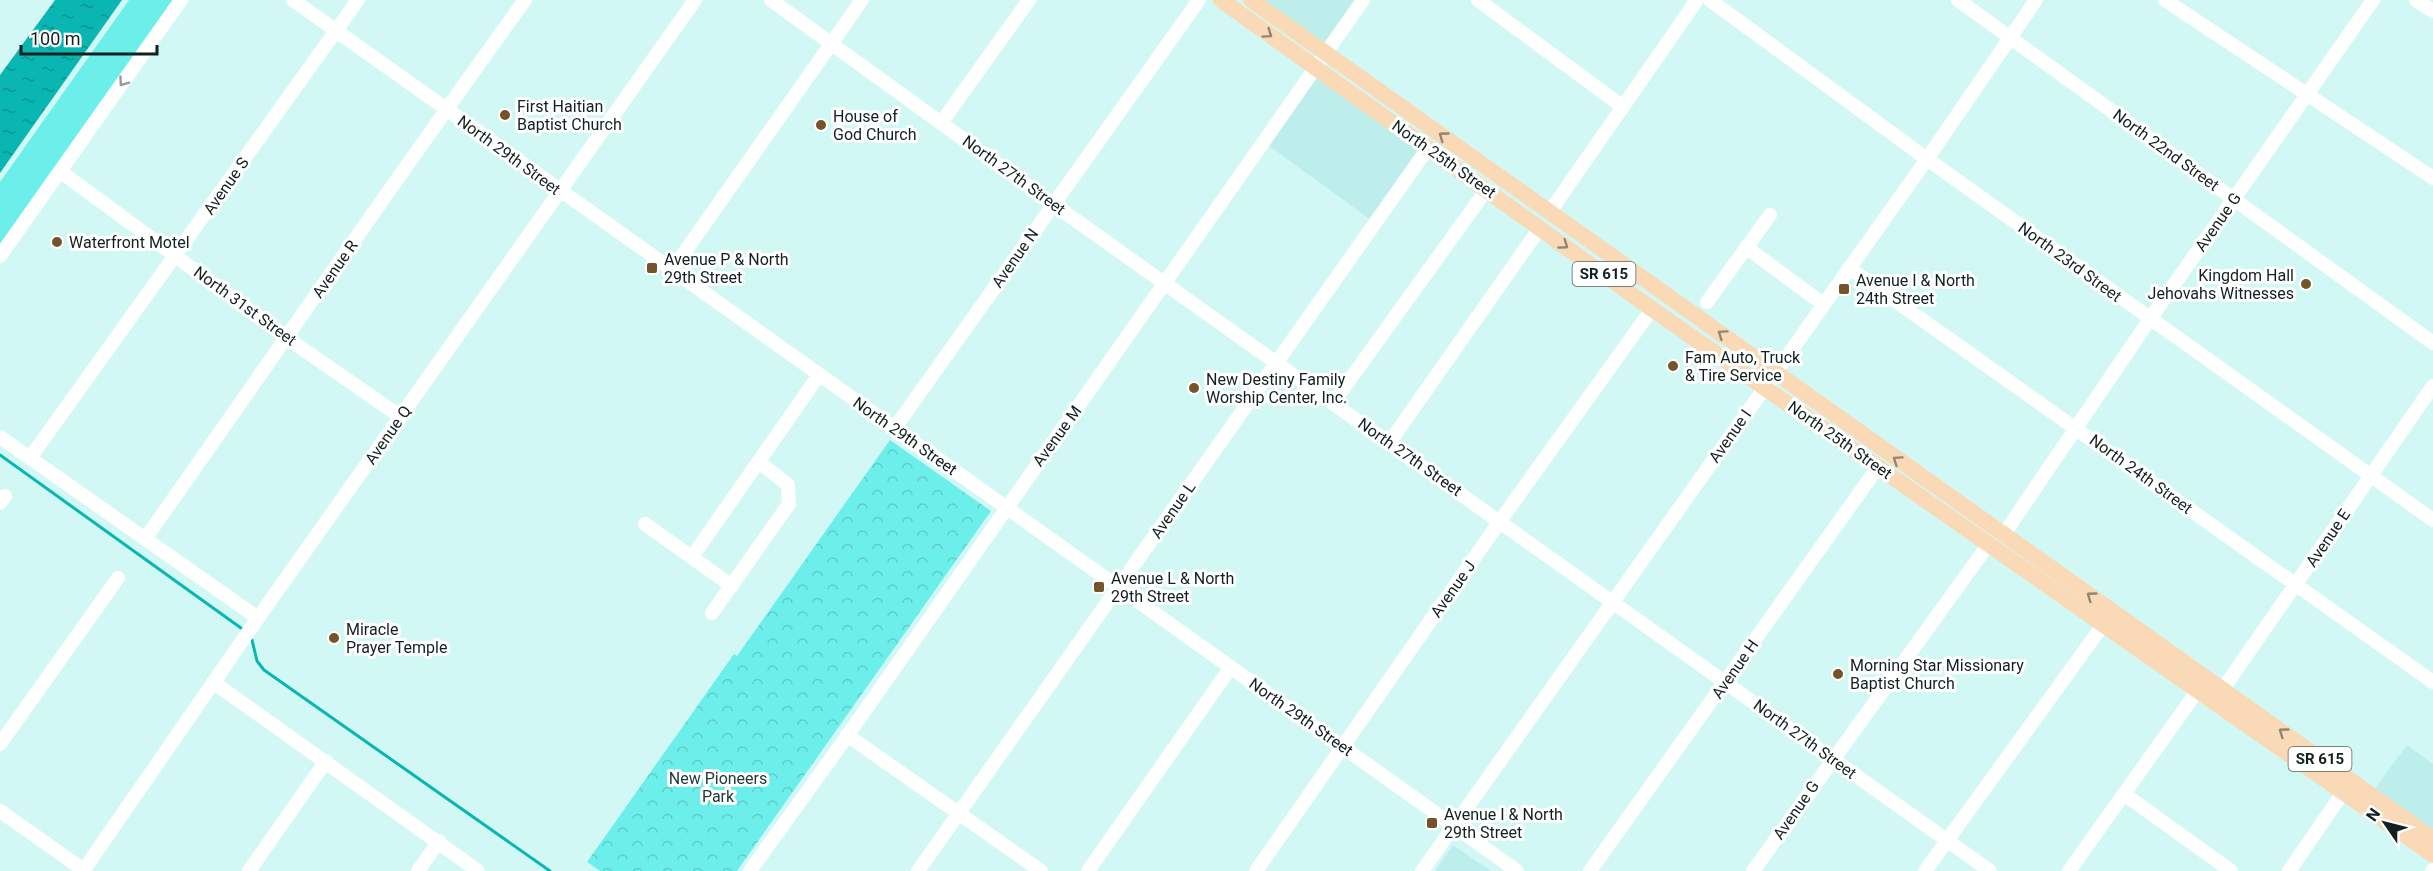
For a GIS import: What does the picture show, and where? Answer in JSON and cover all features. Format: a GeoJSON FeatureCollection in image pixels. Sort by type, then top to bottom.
{"type":"FeatureCollection","features":[{"type":"Feature","properties":{"kind":"main road","name":"North 25th Street"},"geometry":{"type":"LineString","coordinates":[[1221,0],[1652,309],[2103,625],[2110,624],[2117,628],[2203,684],[2223,689],[2433,839]]}},
{"type":"Feature","properties":{"kind":"main road","name":"North 25th Street"},"geometry":{"type":"LineString","coordinates":[[1251,0],[2004,534],[2343,791],[2433,855]]}},
{"type":"Feature","properties":{"kind":"main road"},"geometry":{"type":"LineString","coordinates":[[1446,161],[1461,162],[1529,212],[1549,213]]}},
{"type":"Feature","properties":{"kind":"main road"},"geometry":{"type":"LineString","coordinates":[[1900,483],[1913,486],[1984,535],[1994,538],[2004,534]]}},
{"type":"Feature","properties":{"kind":"street"},"geometry":{"type":"LineString","coordinates":[[0,256],[181,0]]}},
{"type":"Feature","properties":{"kind":"street","name":"North 29th Street"},"geometry":{"type":"LineString","coordinates":[[293,0],[1517,871]]}},
{"type":"Feature","properties":{"kind":"street","name":"Avenue S"},"geometry":{"type":"LineString","coordinates":[[30,458],[358,0]]}},
{"type":"Feature","properties":{"kind":"street","name":"Avenue R"},"geometry":{"type":"LineString","coordinates":[[145,538],[445,109],[525,0]]}},
{"type":"Feature","properties":{"kind":"street","name":"Avenue Q"},"geometry":{"type":"LineString","coordinates":[[84,871],[213,682],[695,0]]}},
{"type":"Feature","properties":{"kind":"street","name":"North 27th Street"},"geometry":{"type":"LineString","coordinates":[[771,0],[1053,204],[1990,871]]}},
{"type":"Feature","properties":{"kind":"street"},"geometry":{"type":"LineString","coordinates":[[672,270],[862,0]]}},
{"type":"Feature","properties":{"kind":"street"},"geometry":{"type":"LineString","coordinates":[[941,123],[1029,0]]}},
{"type":"Feature","properties":{"kind":"street","name":"Avenue N"},"geometry":{"type":"LineString","coordinates":[[894,429],[1199,0]]}},
{"type":"Feature","properties":{"kind":"street","name":"Avenue M"},"geometry":{"type":"LineString","coordinates":[[750,871],[848,735],[1363,0]]}},
{"type":"Feature","properties":{"kind":"street"},"geometry":{"type":"LineString","coordinates":[[1478,0],[1623,107]]}},
{"type":"Feature","properties":{"kind":"street"},"geometry":{"type":"LineString","coordinates":[[1549,213],[1696,0]]}},
{"type":"Feature","properties":{"kind":"street","name":"North 23rd Street"},"geometry":{"type":"LineString","coordinates":[[1710,0],[1927,159],[2433,520]]}},
{"type":"Feature","properties":{"kind":"street","name":"North 22nd Street"},"geometry":{"type":"LineString","coordinates":[[1958,0],[2433,343]]}},
{"type":"Feature","properties":{"kind":"street","name":"Avenue I"},"geometry":{"type":"LineString","coordinates":[[1422,871],[1927,159],[2036,0]]}},
{"type":"Feature","properties":{"kind":"street"},"geometry":{"type":"LineString","coordinates":[[2165,0],[2433,178]]}},
{"type":"Feature","properties":{"kind":"street","name":"Avenue G"},"geometry":{"type":"LineString","coordinates":[[2004,534],[2150,319],[2373,0]]}},
{"type":"Feature","properties":{"kind":"street"},"geometry":{"type":"LineString","coordinates":[[2416,0],[2433,11]]}},
{"type":"Feature","properties":{"kind":"street","name":"Avenue L"},"geometry":{"type":"LineString","coordinates":[[918,871],[1428,148]]}},
{"type":"Feature","properties":{"kind":"street","name":"North 31st Street"},"geometry":{"type":"LineString","coordinates":[[61,172],[287,338],[400,417]]}},
{"type":"Feature","properties":{"kind":"street"},"geometry":{"type":"LineString","coordinates":[[1334,403],[1487,189]]}},
{"type":"Feature","properties":{"kind":"street"},"geometry":{"type":"LineString","coordinates":[[1707,302],[1770,215]]}},
{"type":"Feature","properties":{"kind":"street"},"geometry":{"type":"LineString","coordinates":[[1389,443],[1540,228]]}},
{"type":"Feature","properties":{"kind":"street"},"geometry":{"type":"LineString","coordinates":[[1746,248],[1823,304]]}},
{"type":"Feature","properties":{"kind":"street","name":"North 24th Street"},"geometry":{"type":"LineString","coordinates":[[1849,268],[2433,682]]}},
{"type":"Feature","properties":{"kind":"street","name":"Avenue J"},"geometry":{"type":"LineString","coordinates":[[1256,871],[1500,521],[1652,309]]}},
{"type":"Feature","properties":{"kind":"street"},"geometry":{"type":"LineString","coordinates":[[692,557],[819,375]]}},
{"type":"Feature","properties":{"kind":"street","name":"Avenue E"},"geometry":{"type":"LineString","coordinates":[[2223,689],[2433,386]]}},
{"type":"Feature","properties":{"kind":"street"},"geometry":{"type":"LineString","coordinates":[[0,437],[258,618]]}},
{"type":"Feature","properties":{"kind":"street"},"geometry":{"type":"LineString","coordinates":[[712,613],[789,504],[788,485],[759,462]]}},
{"type":"Feature","properties":{"kind":"street","name":"Avenue H"},"geometry":{"type":"LineString","coordinates":[[1590,871],[1878,467]]}},
{"type":"Feature","properties":{"kind":"street"},"geometry":{"type":"LineString","coordinates":[[645,524],[732,586]]}},
{"type":"Feature","properties":{"kind":"street","name":"Avenue G"},"geometry":{"type":"LineString","coordinates":[[1753,871],[1988,545]]}},
{"type":"Feature","properties":{"kind":"street"},"geometry":{"type":"LineString","coordinates":[[0,744],[118,578]]}},
{"type":"Feature","properties":{"kind":"street"},"geometry":{"type":"LineString","coordinates":[[1925,871],[2103,625]]}},
{"type":"Feature","properties":{"kind":"street"},"geometry":{"type":"LineString","coordinates":[[1088,871],[1231,667]]}},
{"type":"Feature","properties":{"kind":"street"},"geometry":{"type":"LineString","coordinates":[[213,682],[478,871]]}},
{"type":"Feature","properties":{"kind":"street"},"geometry":{"type":"LineString","coordinates":[[2069,871],[2203,684]]}},
{"type":"Feature","properties":{"kind":"street"},"geometry":{"type":"LineString","coordinates":[[848,735],[1041,871]]}},
{"type":"Feature","properties":{"kind":"street"},"geometry":{"type":"LineString","coordinates":[[249,871],[326,761]]}},
{"type":"Feature","properties":{"kind":"street"},"geometry":{"type":"LineString","coordinates":[[2289,871],[2343,791]]}},
{"type":"Feature","properties":{"kind":"street"},"geometry":{"type":"LineString","coordinates":[[2124,795],[2231,871]]}},
{"type":"Feature","properties":{"kind":"street"},"geometry":{"type":"LineString","coordinates":[[0,811],[84,871]]}},
{"type":"Feature","properties":{"kind":"street"},"geometry":{"type":"LineString","coordinates":[[418,871],[439,841]]}},
{"type":"Feature","properties":{"kind":"shaded area"},"geometry":{"type":"Polygon","coordinates":[[[1260,0],[1356,0],[1324,46],[1260,0]]]}},
{"type":"Feature","properties":{"kind":"shaded area"},"geometry":{"type":"Polygon","coordinates":[[[1317,74],[1421,149],[1371,220],[1268,145],[1317,74]]]}},
{"type":"Feature","properties":{"kind":"shaded area"},"geometry":{"type":"Polygon","coordinates":[[[2407,745],[2433,764],[2433,834],[2373,791],[2407,745]]]}},
{"type":"Feature","properties":{"kind":"shaded area"},"geometry":{"type":"Polygon","coordinates":[[[1453,845],[1491,871],[1435,871],[1453,845]]]}},
{"type":"Feature","properties":{"kind":"green space"},"geometry":{"type":"Polygon","coordinates":[[[129,0],[174,0],[0,247],[0,182],[129,0]]]}},
{"type":"Feature","properties":{"kind":"green space","name":"New Pioneers Park"},"geometry":{"type":"Polygon","coordinates":[[[890,440],[991,511],[737,871],[600,871],[587,862],[734,654],[737,656],[890,440]]]}},
{"type":"Feature","properties":{"kind":"water"},"geometry":{"type":"Polygon","coordinates":[[[55,0],[122,0],[0,173],[0,75],[55,0]]]}},
{"type":"Feature","properties":{"kind":"waterway"},"geometry":{"type":"LineString","coordinates":[[0,455],[241,628]]}},
{"type":"Feature","properties":{"kind":"waterway"},"geometry":{"type":"LineString","coordinates":[[252,640],[257,661],[264,670],[550,871]]}},
{"type":"Feature","properties":{"kind":"place","name":"First Haitian Baptist Church"},"geometry":{"type":"Point","coordinates":[505,115]}},
{"type":"Feature","properties":{"kind":"place","name":"House of God Church"},"geometry":{"type":"Point","coordinates":[821,125]}},
{"type":"Feature","properties":{"kind":"place","name":"Waterfront Motel"},"geometry":{"type":"Point","coordinates":[57,242]}},
{"type":"Feature","properties":{"kind":"place","name":"Avenue P & North 29th Street"},"geometry":{"type":"Point","coordinates":[652,268]}},
{"type":"Feature","properties":{"kind":"place","name":"Kingdom Hall Jehovahs Witnesses"},"geometry":{"type":"Point","coordinates":[2306,284]}},
{"type":"Feature","properties":{"kind":"place","name":"Avenue I & North 24th Street"},"geometry":{"type":"Point","coordinates":[1844,289]}},
{"type":"Feature","properties":{"kind":"place","name":"Fam Auto, Truck & Tire Service"},"geometry":{"type":"Point","coordinates":[1673,366]}},
{"type":"Feature","properties":{"kind":"place","name":"New Destiny Family Worship Center, Inc."},"geometry":{"type":"Point","coordinates":[1194,388]}},
{"type":"Feature","properties":{"kind":"place","name":"Avenue L & North 29th Street"},"geometry":{"type":"Point","coordinates":[1099,587]}},
{"type":"Feature","properties":{"kind":"place","name":"Miracle Prayer Temple"},"geometry":{"type":"Point","coordinates":[334,638]}},
{"type":"Feature","properties":{"kind":"place","name":"Morning Star Missionary Baptist Church"},"geometry":{"type":"Point","coordinates":[1838,674]}},
{"type":"Feature","properties":{"kind":"place","name":"Avenue I & North 29th Street"},"geometry":{"type":"Point","coordinates":[1432,823]}}]}
